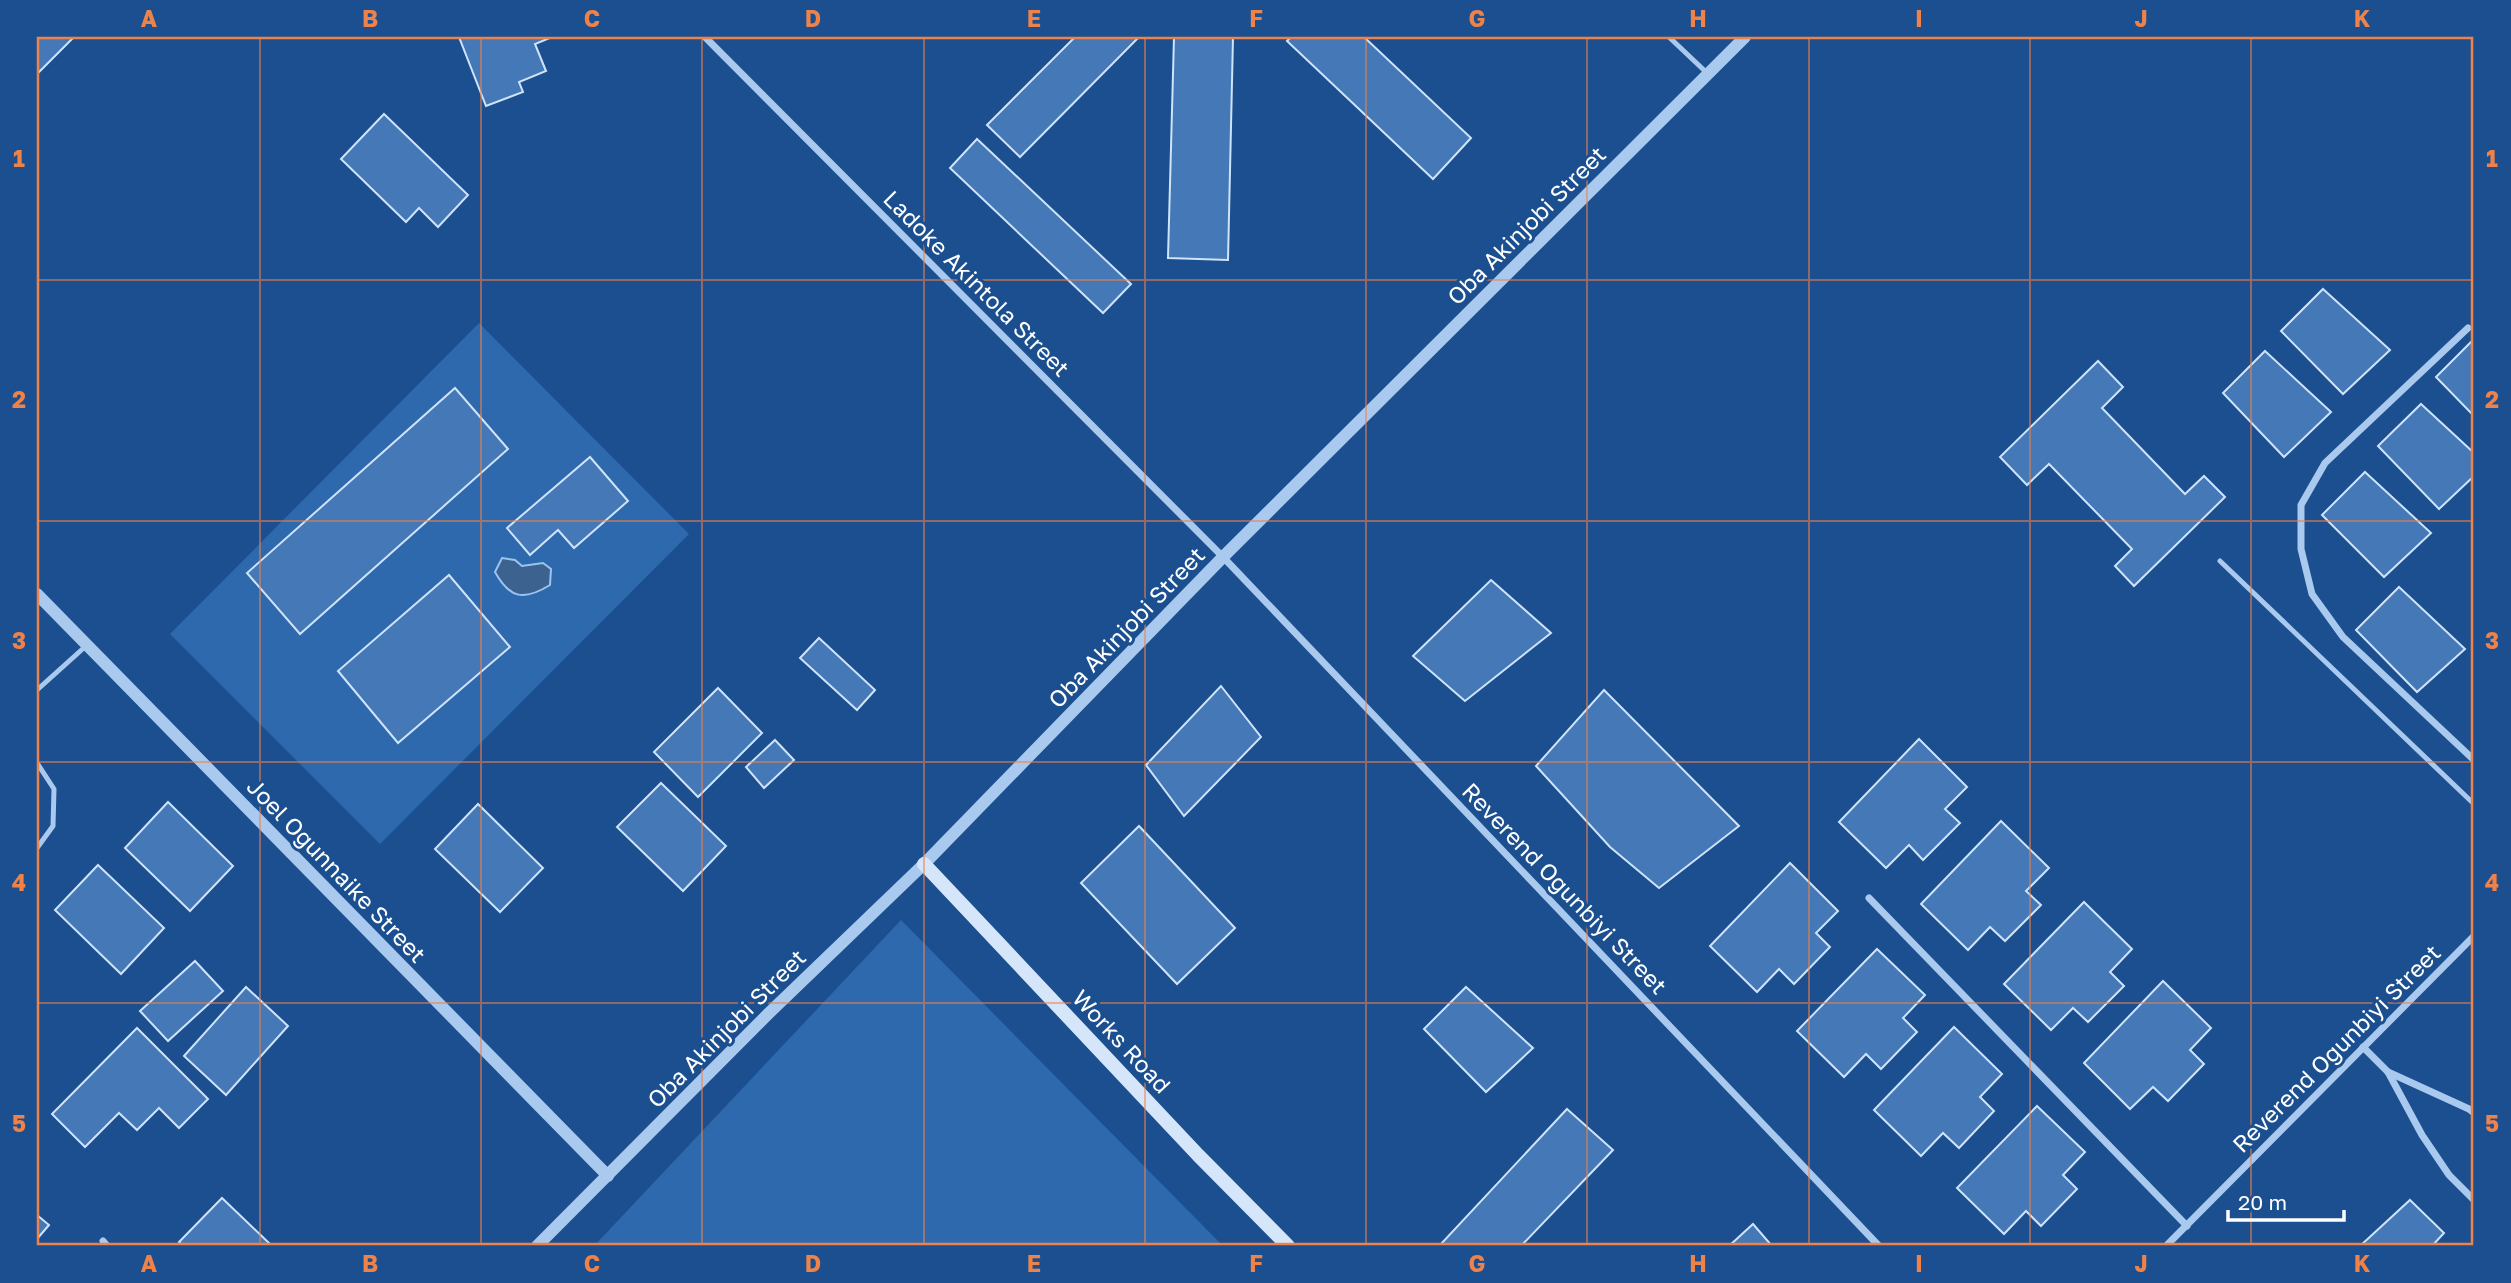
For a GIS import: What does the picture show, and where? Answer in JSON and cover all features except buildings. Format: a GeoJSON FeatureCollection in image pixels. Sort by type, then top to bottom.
{"type":"FeatureCollection","features":[{"type":"Feature","properties":{"kind":"main road","name":"Works Road"},"geometry":{"type":"LineString","coordinates":[[924,864],[1198,1155],[1288,1246]]}},
{"type":"Feature","properties":{"kind":"street","name":"Ladoke Akintola Street"},"geometry":{"type":"LineString","coordinates":[[705,37],[1223,557]]}},
{"type":"Feature","properties":{"kind":"street","name":"Oba Akinjobi Street"},"geometry":{"type":"LineString","coordinates":[[537,1246],[768,1014],[924,864],[1223,557],[1745,37]]}},
{"type":"Feature","properties":{"kind":"street"},"geometry":{"type":"LineString","coordinates":[[2468,328],[2325,463],[2301,506],[2301,550],[2312,594],[2343,637],[2474,760]]}},
{"type":"Feature","properties":{"kind":"street","name":"Reverend Ogunbiyi Street"},"geometry":{"type":"LineString","coordinates":[[1223,557],[1879,1246]]}},
{"type":"Feature","properties":{"kind":"street","name":"Joel Ogunnaike Street"},"geometry":{"type":"LineString","coordinates":[[37,594],[608,1176]]}},
{"type":"Feature","properties":{"kind":"street"},"geometry":{"type":"LineString","coordinates":[[1869,898],[2187,1226]]}},
{"type":"Feature","properties":{"kind":"street","name":"Reverend Ogunbiyi Street"},"geometry":{"type":"LineString","coordinates":[[2166,1246],[2474,936]]}},
{"type":"Feature","properties":{"kind":"street"},"geometry":{"type":"LineString","coordinates":[[2363,1047],[2388,1072],[2422,1135],[2449,1175],[2474,1200]]}},
{"type":"Feature","properties":{"kind":"street"},"geometry":{"type":"LineString","coordinates":[[2388,1072],[2474,1113]]}},
{"type":"Feature","properties":{"kind":"lane"},"geometry":{"type":"LineString","coordinates":[[1669,37],[1708,73]]}},
{"type":"Feature","properties":{"kind":"lane"},"geometry":{"type":"LineString","coordinates":[[2220,561],[2474,804]]}},
{"type":"Feature","properties":{"kind":"lane"},"geometry":{"type":"LineString","coordinates":[[37,690],[87,645]]}},
{"type":"Feature","properties":{"kind":"lane"},"geometry":{"type":"LineString","coordinates":[[37,763],[54,789],[53,826],[37,848]]}},
{"type":"Feature","properties":{"kind":"shaded area"},"geometry":{"type":"Polygon","coordinates":[[[479,323],[689,534],[380,844],[170,634],[479,323]]]}},
{"type":"Feature","properties":{"kind":"shaded area"},"geometry":{"type":"Polygon","coordinates":[[[502,558],[515,560],[522,566],[543,563],[551,569],[550,585],[533,594],[518,595],[512,592],[495,572],[502,558]]]}},
{"type":"Feature","properties":{"kind":"shaded area"},"geometry":{"type":"Polygon","coordinates":[[[901,920],[1223,1246],[594,1246],[901,920]]]}}]}
